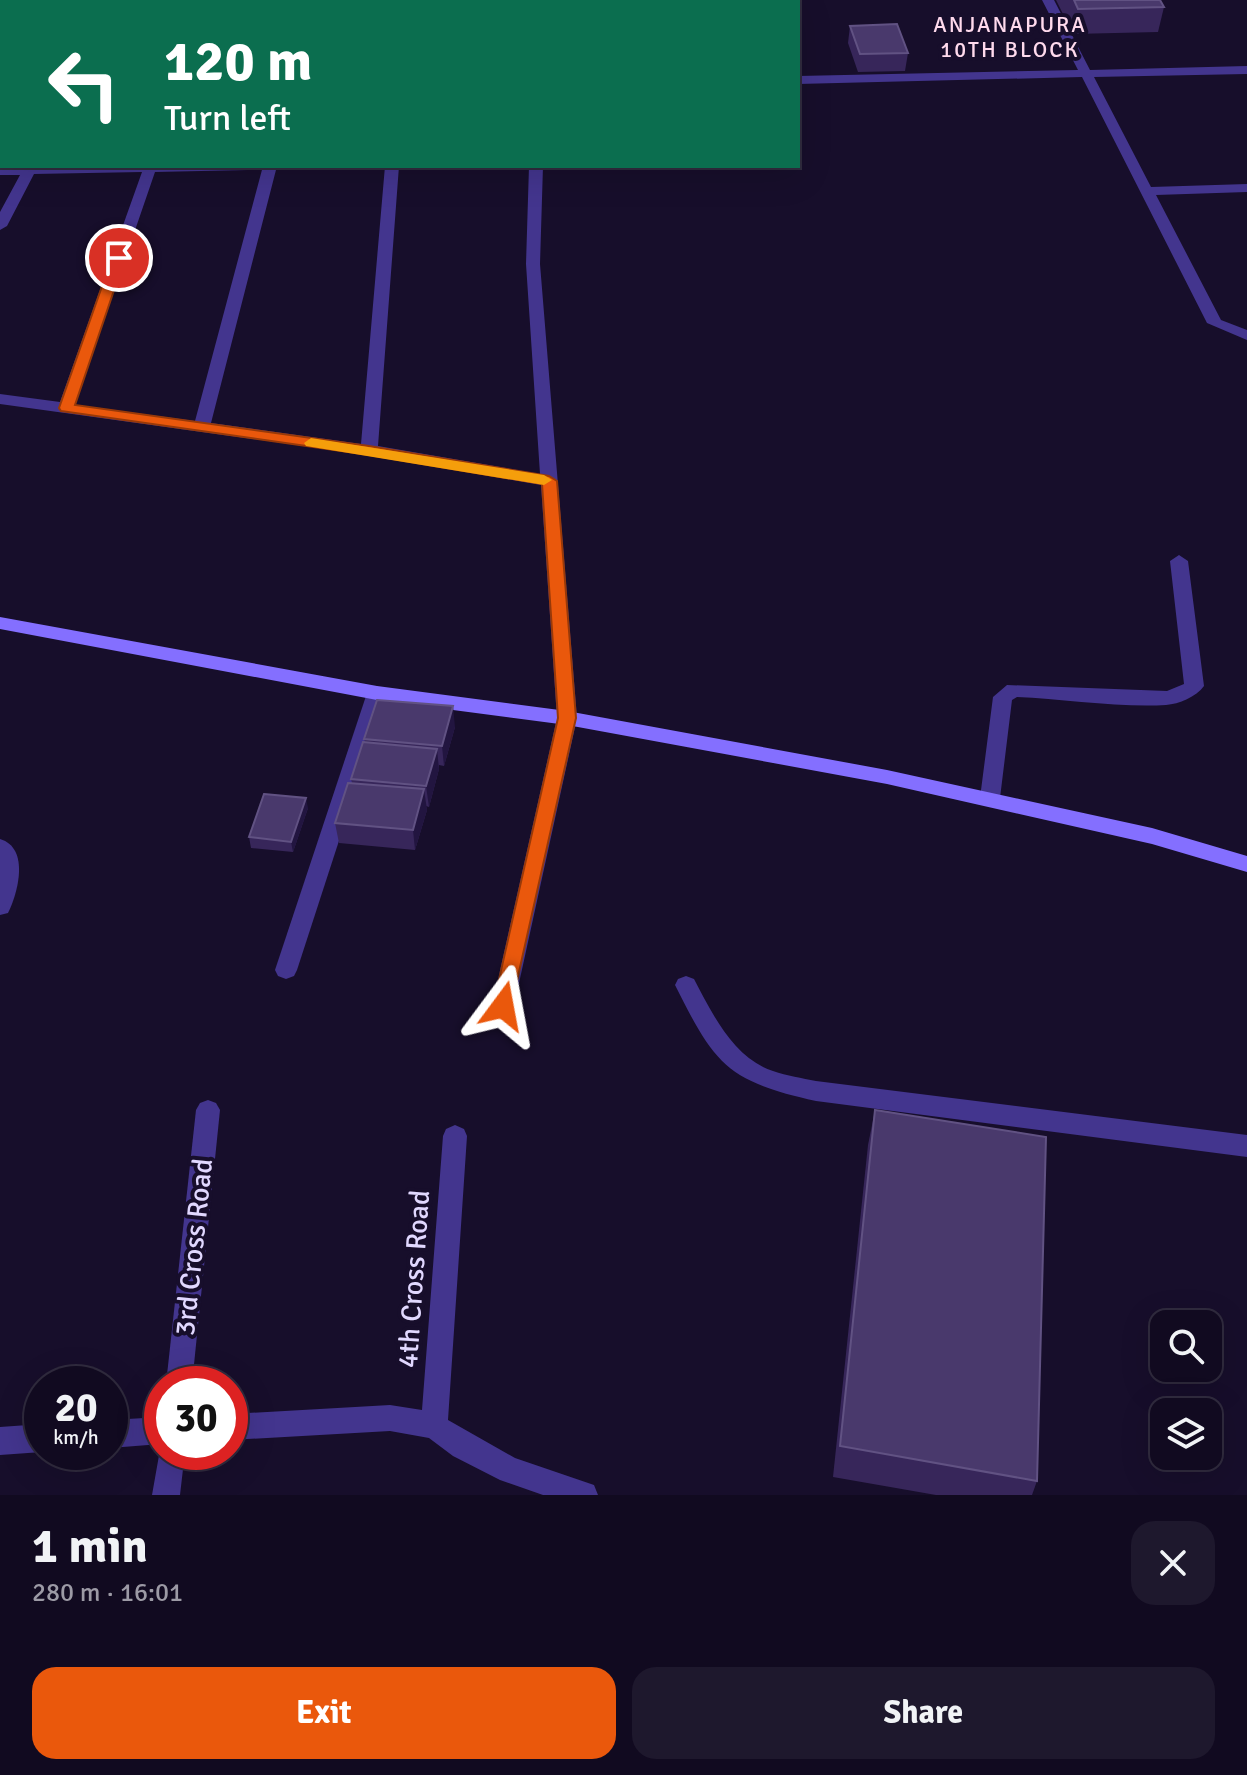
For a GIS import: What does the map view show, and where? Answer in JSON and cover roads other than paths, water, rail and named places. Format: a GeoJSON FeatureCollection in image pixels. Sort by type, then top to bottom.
{"type":"FeatureCollection","features":[{"type":"Feature","properties":{"kind":"street"},"geometry":{"type":"LineString","coordinates":[[0,0],[16,0]]}},
{"type":"Feature","properties":{"kind":"street"},"geometry":{"type":"LineString","coordinates":[[1048,0],[1215,323],[1247,335]]}},
{"type":"Feature","properties":{"kind":"street"},"geometry":{"type":"LineString","coordinates":[[800,80],[1247,70]]}},
{"type":"Feature","properties":{"kind":"street"},"geometry":{"type":"LineString","coordinates":[[0,171],[150,168],[66,408]]}},
{"type":"Feature","properties":{"kind":"street"},"geometry":{"type":"LineString","coordinates":[[201,428],[269,168]]}},
{"type":"Feature","properties":{"kind":"street"},"geometry":{"type":"LineString","coordinates":[[369,450],[392,168]]}},
{"type":"Feature","properties":{"kind":"street"},"geometry":{"type":"LineString","coordinates":[[503,1006],[567,718],[533,264],[536,168]]}},
{"type":"Feature","properties":{"kind":"street"},"geometry":{"type":"LineString","coordinates":[[0,226],[29,170]]}},
{"type":"Feature","properties":{"kind":"street"},"geometry":{"type":"LineString","coordinates":[[1147,191],[1247,188]]}},
{"type":"Feature","properties":{"kind":"street"},"geometry":{"type":"LineString","coordinates":[[0,399],[369,450],[549,481]]}},
{"type":"Feature","properties":{"kind":"street"},"geometry":{"type":"LineString","coordinates":[[990,798],[1003,697],[1014,690],[1168,698],[1194,686],[1179,561]]}},
{"type":"Feature","properties":{"kind":"street"},"geometry":{"type":"LineString","coordinates":[[0,623],[377,693],[567,718],[990,798],[1152,836],[1247,864]]}},
{"type":"Feature","properties":{"kind":"street"},"geometry":{"type":"LineString","coordinates":[[286,970],[377,693]]}},
{"type":"Feature","properties":{"kind":"street"},"geometry":{"type":"LineString","coordinates":[[0,847],[7,856],[10,868],[0,907]]}},
{"type":"Feature","properties":{"kind":"street"},"geometry":{"type":"LineString","coordinates":[[686,985],[709,1031],[732,1055],[761,1077],[816,1091],[1247,1146]]}},
{"type":"Feature","properties":{"kind":"street","name":"3rd Cross Road"},"geometry":{"type":"LineString","coordinates":[[181,1366],[208,1110]]}},
{"type":"Feature","properties":{"kind":"street","name":"4th Cross Road"},"geometry":{"type":"LineString","coordinates":[[434,1426],[455,1136]]}},
{"type":"Feature","properties":{"kind":"street"},"geometry":{"type":"LineString","coordinates":[[248,1426],[390,1418],[434,1426],[463,1446],[510,1470],[575,1494]]}},
{"type":"Feature","properties":{"kind":"street"},"geometry":{"type":"LineString","coordinates":[[0,1441],[24,1439]]}},
{"type":"Feature","properties":{"kind":"street"},"geometry":{"type":"LineString","coordinates":[[166,1495],[169,1470]]}},
{"type":"Feature","properties":{"kind":"district","name":"ANJANAPURA 10TH BLOCK"},"geometry":{"type":"Point","coordinates":[1010,36]}}]}
